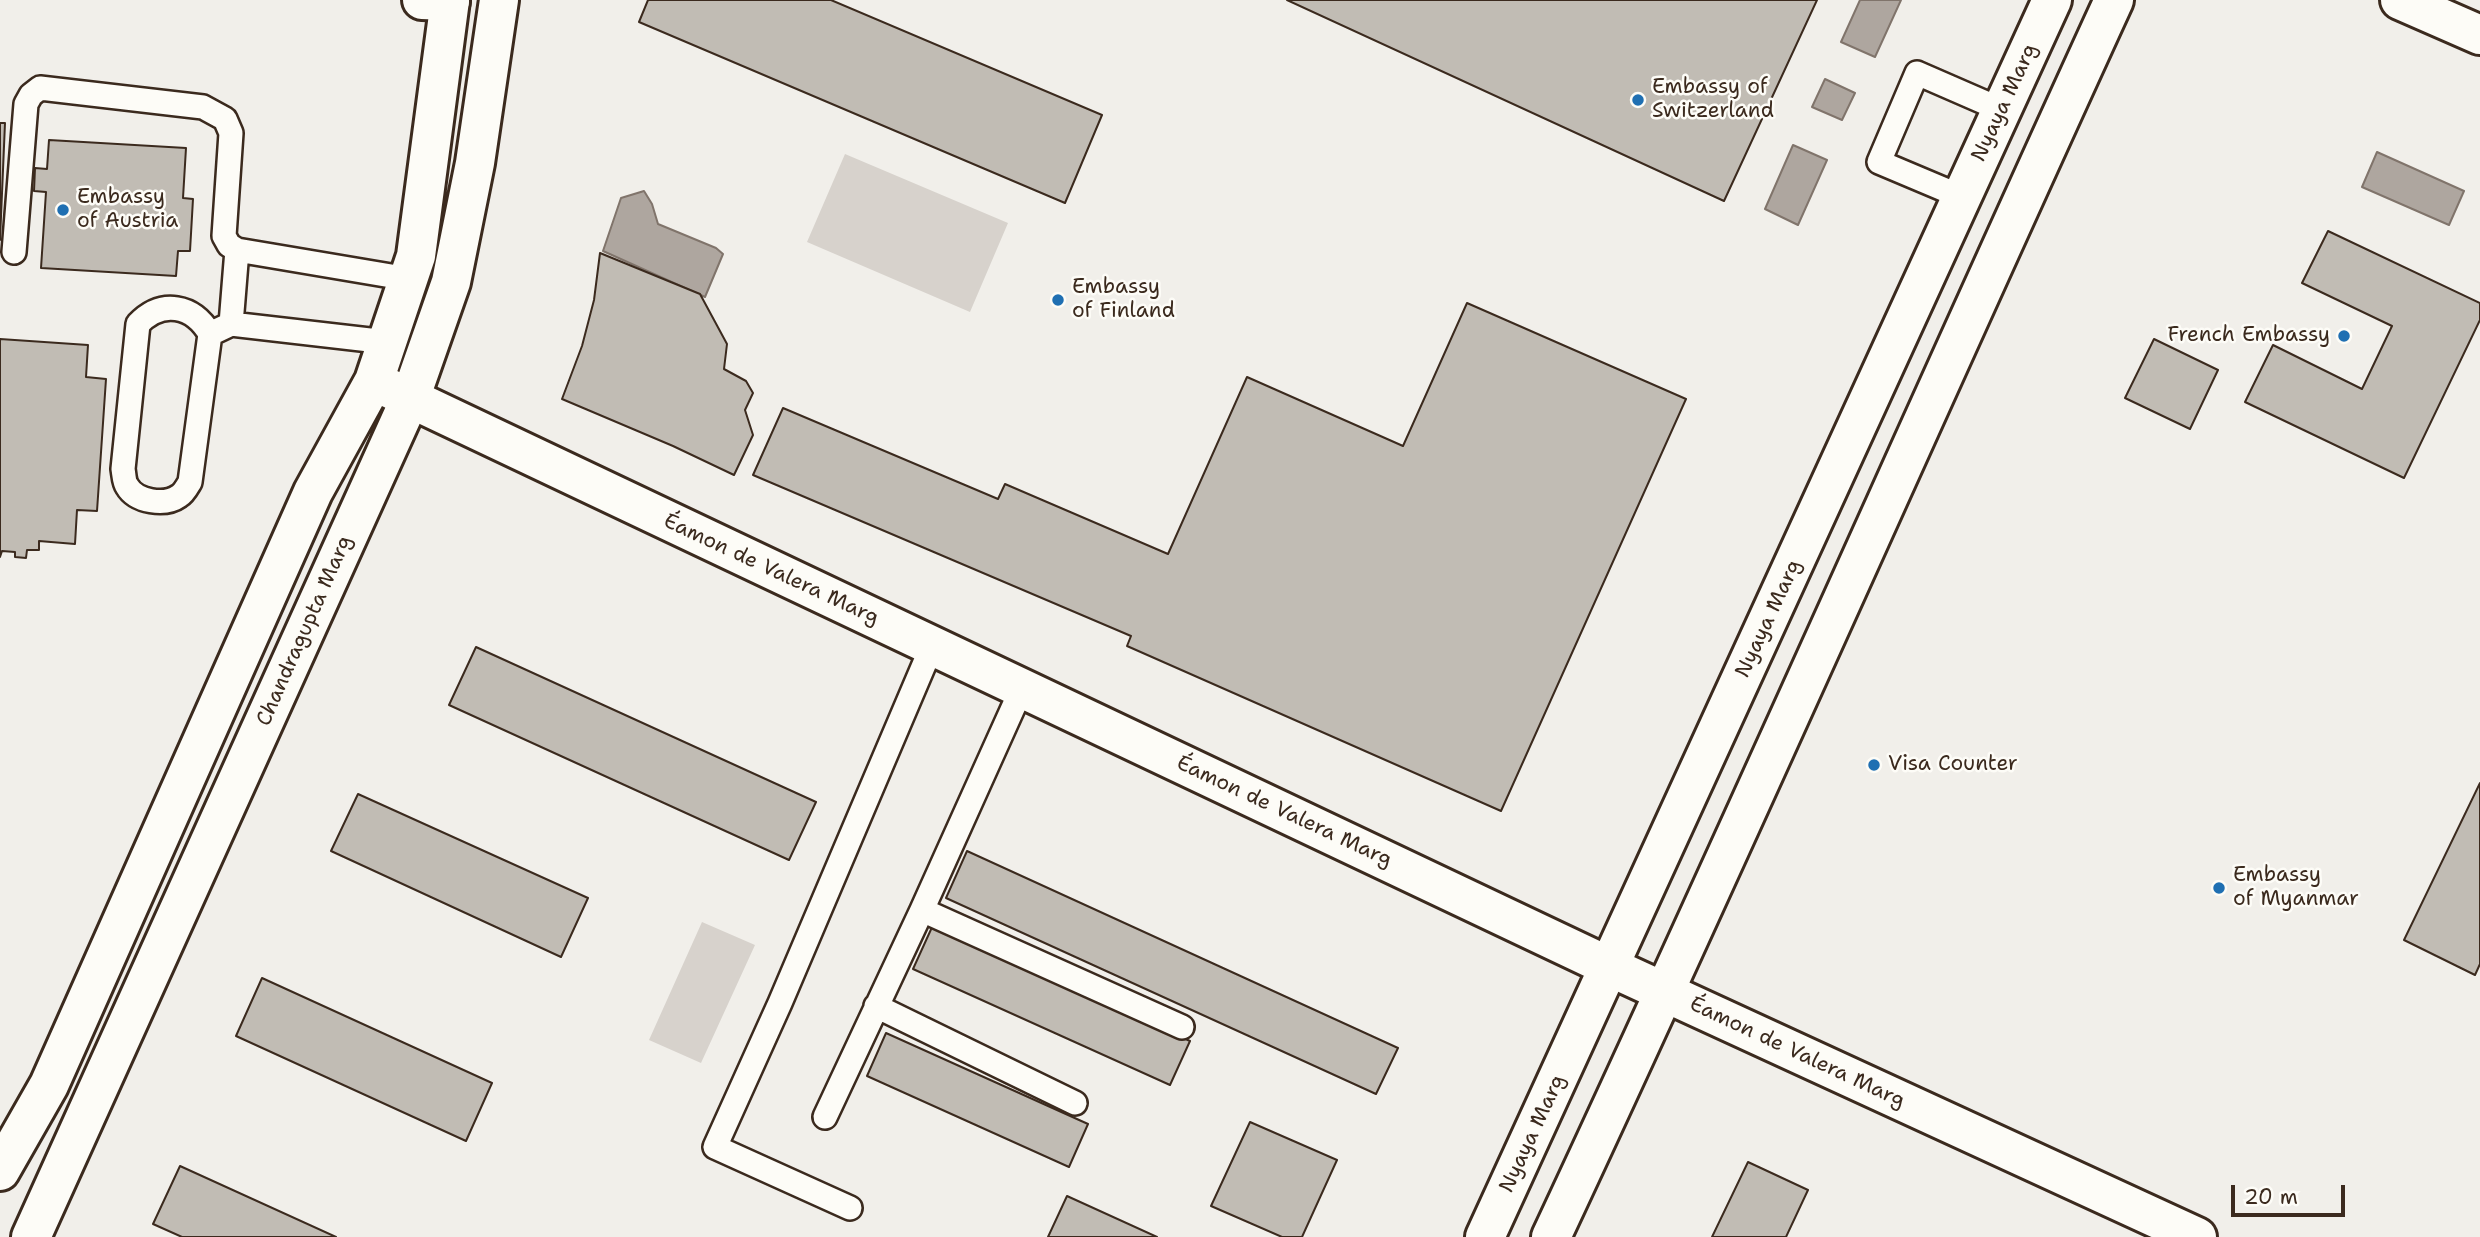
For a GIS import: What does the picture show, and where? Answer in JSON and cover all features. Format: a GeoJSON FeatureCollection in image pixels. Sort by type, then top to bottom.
{"type":"FeatureCollection","features":[{"type":"Feature","properties":{"kind":"street"},"geometry":{"type":"LineString","coordinates":[[0,1171],[49,1084],[313,492],[374,381],[416,257],[441,0]]}},
{"type":"Feature","properties":{"kind":"street","name":"Chandragupta Marg"},"geometry":{"type":"LineString","coordinates":[[32,1237],[410,399],[451,282],[475,163],[499,0]]}},
{"type":"Feature","properties":{"kind":"street","name":"Nyaya Marg"},"geometry":{"type":"LineString","coordinates":[[1485,1237],[2052,0]]}},
{"type":"Feature","properties":{"kind":"street"},"geometry":{"type":"LineString","coordinates":[[1551,1237],[1666,992],[1923,416],[2114,0]]}},
{"type":"Feature","properties":{"kind":"street"},"geometry":{"type":"LineString","coordinates":[[2400,0],[2480,35]]}},
{"type":"Feature","properties":{"kind":"street","name":"Éamon de Valera Marg"},"geometry":{"type":"LineString","coordinates":[[374,381],[1610,967],[2197,1237]]}},
{"type":"Feature","properties":{"kind":"lane"},"geometry":{"type":"LineString","coordinates":[[1962,197],[1879,162],[1917,74],[2002,110]]}},
{"type":"Feature","properties":{"kind":"lane"},"geometry":{"type":"LineString","coordinates":[[14,252],[26,104],[40,89],[204,107],[225,119],[231,133],[224,236],[229,245],[237,250],[409,279]]}},
{"type":"Feature","properties":{"kind":"lane"},"geometry":{"type":"LineString","coordinates":[[237,250],[220,329],[190,482],[179,497],[168,501],[152,501],[136,496],[126,485],[123,469],[138,324],[154,310],[191,312],[202,321],[220,329],[387,342]]}},
{"type":"Feature","properties":{"kind":"lane"},"geometry":{"type":"LineString","coordinates":[[850,1208],[715,1147],[780,1003],[932,646]]}},
{"type":"Feature","properties":{"kind":"lane"},"geometry":{"type":"LineString","coordinates":[[825,1116],[1022,688]]}},
{"type":"Feature","properties":{"kind":"lane"},"geometry":{"type":"LineString","coordinates":[[922,910],[1182,1027]]}},
{"type":"Feature","properties":{"kind":"lane"},"geometry":{"type":"LineString","coordinates":[[876,1006],[1075,1103]]}},
{"type":"Feature","properties":{"kind":"shaded area"},"geometry":{"type":"Polygon","coordinates":[[[1860,0],[1901,0],[1875,57],[1841,42],[1860,0]]]}},
{"type":"Feature","properties":{"kind":"shaded area"},"geometry":{"type":"Polygon","coordinates":[[[1825,79],[1855,93],[1842,120],[1812,107],[1825,79]]]}},
{"type":"Feature","properties":{"kind":"shaded area"},"geometry":{"type":"Polygon","coordinates":[[[1793,145],[1827,160],[1798,225],[1765,209],[1793,145]]]}},
{"type":"Feature","properties":{"kind":"shaded area"},"geometry":{"type":"Polygon","coordinates":[[[2377,152],[2464,191],[2449,225],[2362,187],[2377,152]]]}},
{"type":"Feature","properties":{"kind":"shaded area"},"geometry":{"type":"Polygon","coordinates":[[[845,154],[1008,223],[970,312],[807,242],[845,154]]]}},
{"type":"Feature","properties":{"kind":"shaded area"},"geometry":{"type":"Polygon","coordinates":[[[644,191],[652,204],[658,224],[716,248],[723,254],[705,297],[603,251],[621,198],[644,191]]]}},
{"type":"Feature","properties":{"kind":"shaded area"},"geometry":{"type":"Polygon","coordinates":[[[702,922],[755,945],[701,1063],[649,1040],[702,922]]]}},
{"type":"Feature","properties":{"kind":"building"},"geometry":{"type":"Polygon","coordinates":[[[648,0],[831,0],[1102,115],[1065,203],[639,22],[648,0]]]}},
{"type":"Feature","properties":{"kind":"building","name":"Embassy of Switzerland"},"geometry":{"type":"Polygon","coordinates":[[[1287,0],[1817,0],[1724,201],[1287,0]]]}},
{"type":"Feature","properties":{"kind":"building"},"geometry":{"type":"Polygon","coordinates":[[[0,123],[5,123],[0,240],[0,123]]]}},
{"type":"Feature","properties":{"kind":"building"},"geometry":{"type":"Polygon","coordinates":[[[49,140],[186,148],[183,198],[193,199],[190,251],[178,251],[176,276],[41,268],[46,192],[34,191],[35,168],[47,169],[49,140]]]}},
{"type":"Feature","properties":{"kind":"building"},"geometry":{"type":"Polygon","coordinates":[[[2328,231],[2480,303],[2480,320],[2404,478],[2245,402],[2273,345],[2362,389],[2392,326],[2302,283],[2328,231]]]}},
{"type":"Feature","properties":{"kind":"building"},"geometry":{"type":"Polygon","coordinates":[[[600,253],[700,294],[727,344],[724,369],[746,381],[753,393],[745,410],[753,435],[734,475],[562,399],[582,346],[594,300],[600,253]]]}},
{"type":"Feature","properties":{"kind":"building"},"geometry":{"type":"Polygon","coordinates":[[[1467,303],[1686,399],[1501,811],[1127,646],[1131,636],[753,475],[783,408],[998,499],[1005,484],[1168,554],[1247,377],[1403,446],[1467,303]]]}},
{"type":"Feature","properties":{"kind":"building"},"geometry":{"type":"Polygon","coordinates":[[[0,339],[88,345],[86,377],[106,379],[97,511],[77,510],[75,544],[39,541],[39,550],[27,550],[26,558],[15,557],[15,552],[2,551],[0,557],[0,339]]]}},
{"type":"Feature","properties":{"kind":"building"},"geometry":{"type":"Polygon","coordinates":[[[2154,339],[2218,370],[2190,429],[2125,398],[2154,339]]]}},
{"type":"Feature","properties":{"kind":"building"},"geometry":{"type":"Polygon","coordinates":[[[476,647],[816,802],[789,860],[449,705],[476,647]]]}},
{"type":"Feature","properties":{"kind":"building"},"geometry":{"type":"Polygon","coordinates":[[[2480,783],[2480,964],[2475,975],[2404,940],[2480,783]]]}},
{"type":"Feature","properties":{"kind":"building"},"geometry":{"type":"Polygon","coordinates":[[[358,794],[588,898],[561,957],[331,851],[358,794]]]}},
{"type":"Feature","properties":{"kind":"building"},"geometry":{"type":"Polygon","coordinates":[[[967,851],[1398,1048],[1376,1094],[946,898],[967,851]]]}},
{"type":"Feature","properties":{"kind":"building"},"geometry":{"type":"Polygon","coordinates":[[[933,925],[1190,1041],[1170,1085],[913,969],[933,925]]]}},
{"type":"Feature","properties":{"kind":"building"},"geometry":{"type":"Polygon","coordinates":[[[262,978],[492,1083],[466,1141],[236,1036],[262,978]]]}},
{"type":"Feature","properties":{"kind":"building"},"geometry":{"type":"Polygon","coordinates":[[[886,1033],[1088,1124],[1069,1167],[867,1076],[886,1033]]]}},
{"type":"Feature","properties":{"kind":"building"},"geometry":{"type":"Polygon","coordinates":[[[1250,1122],[1337,1160],[1302,1237],[1282,1237],[1211,1206],[1250,1122]]]}},
{"type":"Feature","properties":{"kind":"building"},"geometry":{"type":"Polygon","coordinates":[[[1748,1162],[1808,1190],[1786,1237],[1712,1237],[1748,1162]]]}},
{"type":"Feature","properties":{"kind":"building"},"geometry":{"type":"Polygon","coordinates":[[[180,1166],[336,1237],[182,1237],[153,1224],[180,1166]]]}},
{"type":"Feature","properties":{"kind":"building"},"geometry":{"type":"Polygon","coordinates":[[[1067,1196],[1157,1237],[1048,1237],[1067,1196]]]}},
{"type":"Feature","properties":{"kind":"place","name":"Embassy of Switzerland"},"geometry":{"type":"Point","coordinates":[1638,100]}},
{"type":"Feature","properties":{"kind":"place","name":"Embassy of Austria"},"geometry":{"type":"Point","coordinates":[63,210]}},
{"type":"Feature","properties":{"kind":"place","name":"Embassy of Finland"},"geometry":{"type":"Point","coordinates":[1058,300]}},
{"type":"Feature","properties":{"kind":"place","name":"French Embassy"},"geometry":{"type":"Point","coordinates":[2344,336]}},
{"type":"Feature","properties":{"kind":"place","name":"Visa Counter"},"geometry":{"type":"Point","coordinates":[1874,765]}},
{"type":"Feature","properties":{"kind":"place","name":"Embassy of Myanmar"},"geometry":{"type":"Point","coordinates":[2219,888]}}]}
